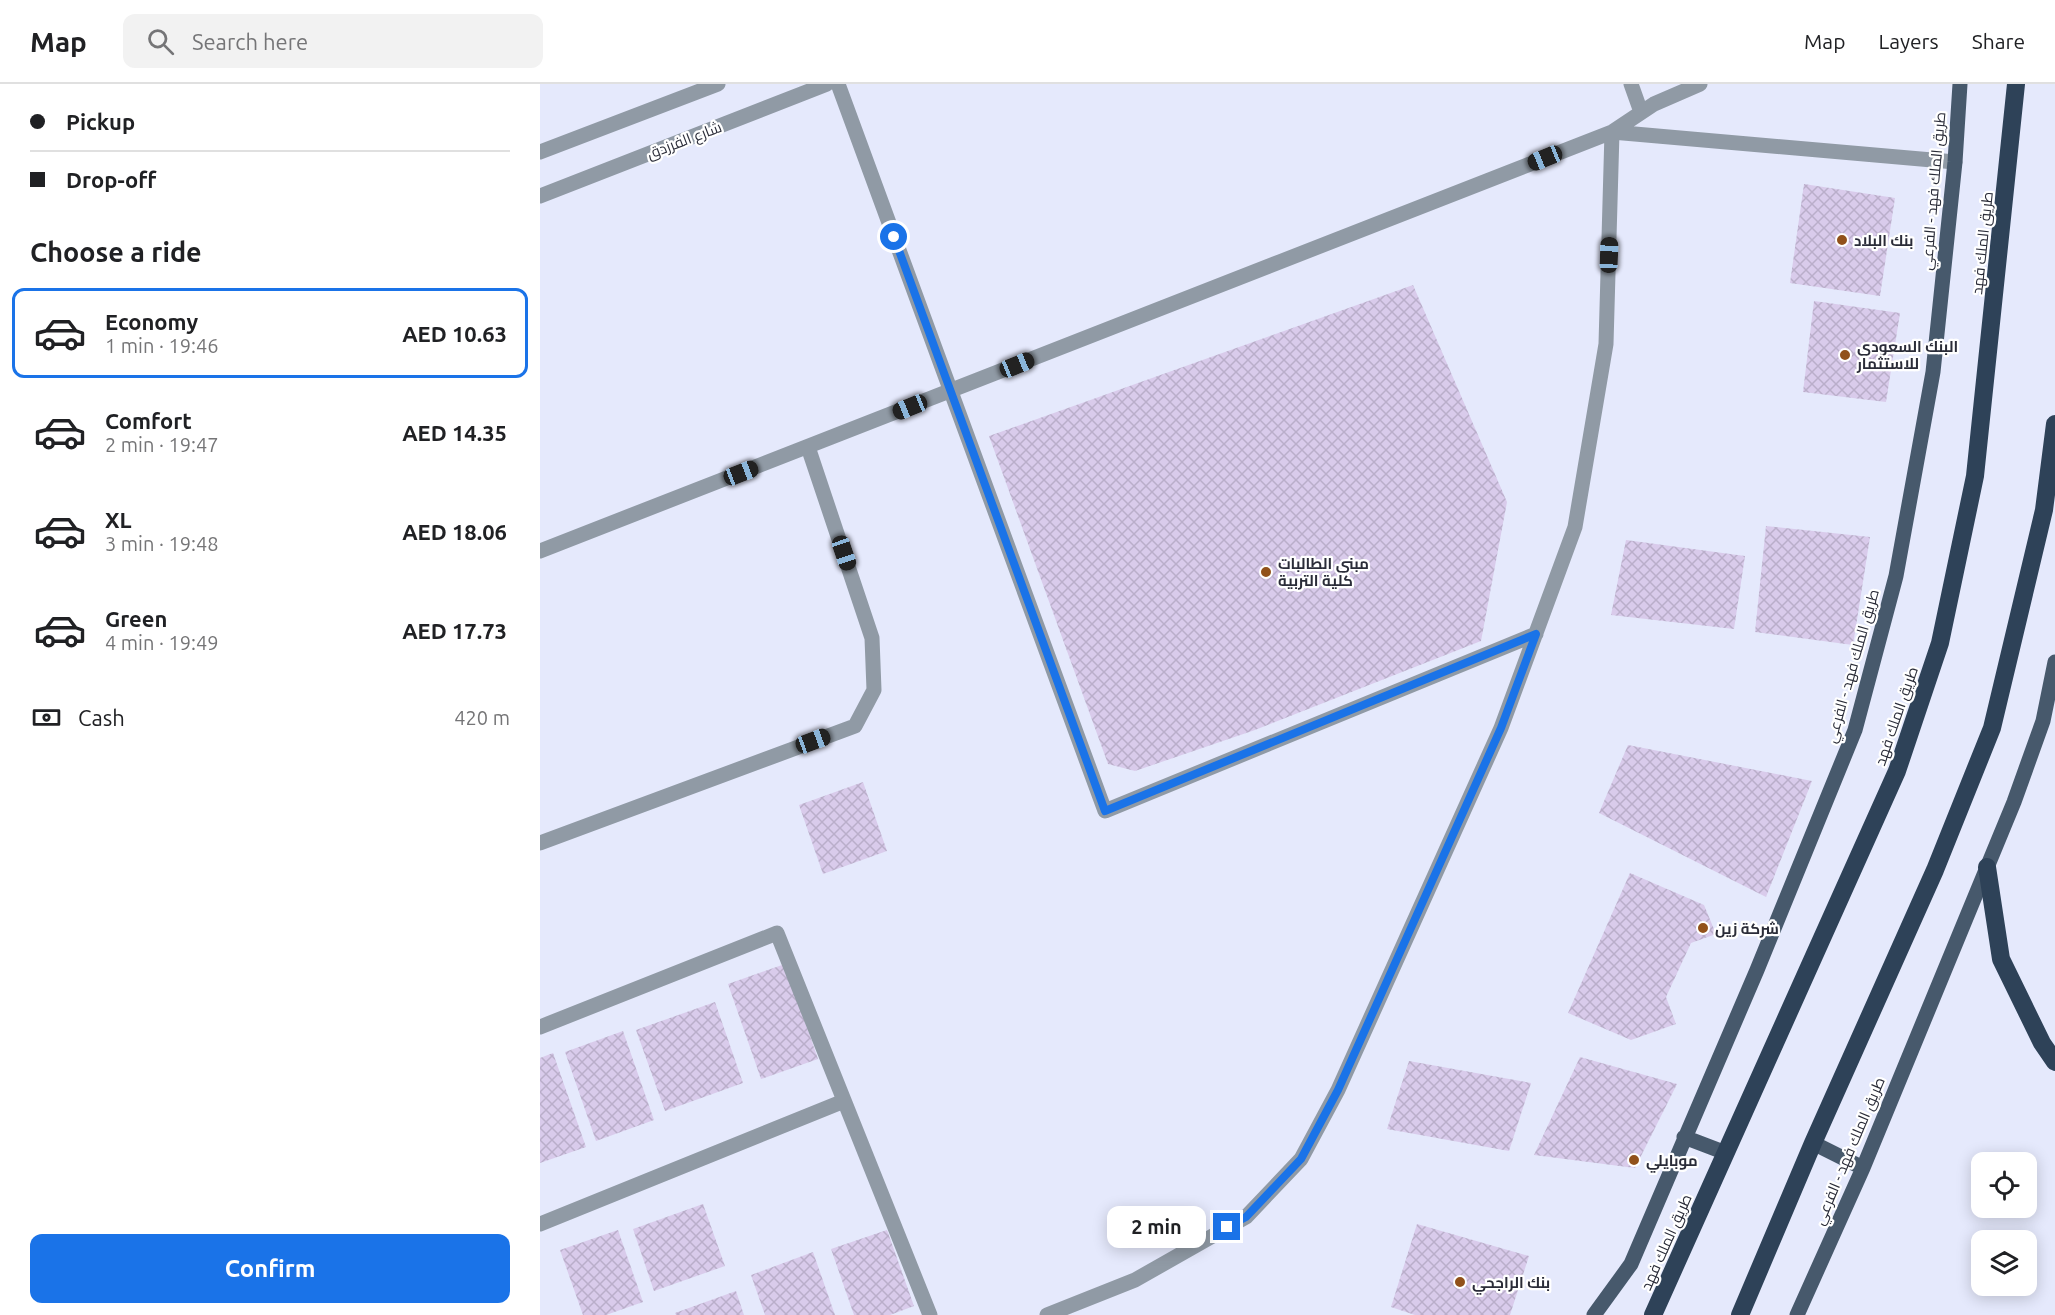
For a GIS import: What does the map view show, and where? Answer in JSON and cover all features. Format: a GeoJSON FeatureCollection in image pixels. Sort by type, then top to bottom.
{"type":"FeatureCollection","features":[{"type":"Feature","properties":{"kind":"highway","name":"طريق الملك فهد"},"geometry":{"type":"LineString","coordinates":[[1653,1315],[1897,771],[1940,643],[1975,476],[2016,84]]}},
{"type":"Feature","properties":{"kind":"highway"},"geometry":{"type":"LineString","coordinates":[[1740,1315],[1813,1143],[1935,870],[1992,728],[2044,510],[2055,424]]}},
{"type":"Feature","properties":{"kind":"highway"},"geometry":{"type":"LineString","coordinates":[[1987,867],[2001,959],[2042,1043],[2055,1062]]}},
{"type":"Feature","properties":{"kind":"highway"},"geometry":{"type":"LineString","coordinates":[[1662,1315],[1669,1280]]}},
{"type":"Feature","properties":{"kind":"main road","name":"طريق الملك فهد - الفرعي"},"geometry":{"type":"LineString","coordinates":[[1594,1315],[1630,1264],[1758,970],[1856,730],[1896,576],[1933,372],[1955,162],[1960,84]]}},
{"type":"Feature","properties":{"kind":"main road","name":"طريق الملك فهد - الفرعي"},"geometry":{"type":"LineString","coordinates":[[1797,1315],[1863,1168],[2014,802],[2043,721],[2055,662]]}},
{"type":"Feature","properties":{"kind":"main road"},"geometry":{"type":"LineString","coordinates":[[1684,1137],[1726,1153]]}},
{"type":"Feature","properties":{"kind":"main road"},"geometry":{"type":"LineString","coordinates":[[1813,1143],[1863,1168]]}},
{"type":"Feature","properties":{"kind":"street"},"geometry":{"type":"LineString","coordinates":[[540,152],[717,84]]}},
{"type":"Feature","properties":{"kind":"street","name":"شارع الفرزدق"},"geometry":{"type":"LineString","coordinates":[[540,196],[827,84]]}},
{"type":"Feature","properties":{"kind":"street"},"geometry":{"type":"LineString","coordinates":[[838,84],[1105,811],[1536,634]]}},
{"type":"Feature","properties":{"kind":"street"},"geometry":{"type":"LineString","coordinates":[[1631,84],[1641,112]]}},
{"type":"Feature","properties":{"kind":"street"},"geometry":{"type":"LineString","coordinates":[[540,551],[1611,132],[1654,104],[1700,84]]}},
{"type":"Feature","properties":{"kind":"street"},"geometry":{"type":"LineString","coordinates":[[1611,132],[1955,162]]}},
{"type":"Feature","properties":{"kind":"street"},"geometry":{"type":"LineString","coordinates":[[1047,1315],[1067,1311],[1135,1280],[1246,1217],[1301,1159],[1338,1090],[1501,728],[1575,527],[1606,344],[1611,132]]}},
{"type":"Feature","properties":{"kind":"street"},"geometry":{"type":"LineString","coordinates":[[540,843],[855,726],[874,690],[872,638],[808,447]]}},
{"type":"Feature","properties":{"kind":"street"},"geometry":{"type":"LineString","coordinates":[[540,1027],[777,933],[930,1315]]}},
{"type":"Feature","properties":{"kind":"street"},"geometry":{"type":"LineString","coordinates":[[540,1224],[844,1101]]}},
{"type":"Feature","properties":{"kind":"building","name":"بنك البلاد"},"geometry":{"type":"Polygon","coordinates":[[[1804,184],[1895,198],[1880,296],[1790,283],[1804,184]]]}},
{"type":"Feature","properties":{"kind":"building","name":"مبنى الطالبات كلية التربية"},"geometry":{"type":"Polygon","coordinates":[[[1413,285],[1507,502],[1481,641],[1255,730],[1135,771],[1108,764],[989,436],[1413,285]]]}},
{"type":"Feature","properties":{"kind":"building"},"geometry":{"type":"Polygon","coordinates":[[[1814,301],[1900,313],[1886,402],[1803,392],[1814,301]]]}},
{"type":"Feature","properties":{"kind":"building"},"geometry":{"type":"Polygon","coordinates":[[[1766,526],[1870,537],[1853,645],[1755,632],[1766,526]]]}},
{"type":"Feature","properties":{"kind":"building"},"geometry":{"type":"Polygon","coordinates":[[[1626,540],[1745,556],[1734,629],[1611,615],[1626,540]]]}},
{"type":"Feature","properties":{"kind":"building"},"geometry":{"type":"Polygon","coordinates":[[[1628,745],[1812,781],[1766,897],[1599,813],[1628,745]]]}},
{"type":"Feature","properties":{"kind":"building"},"geometry":{"type":"Polygon","coordinates":[[[863,782],[887,851],[823,874],[799,805],[863,782]]]}},
{"type":"Feature","properties":{"kind":"building"},"geometry":{"type":"Polygon","coordinates":[[[1630,873],[1704,905],[1716,934],[1691,943],[1666,997],[1676,1024],[1631,1040],[1568,1013],[1630,873]]]}},
{"type":"Feature","properties":{"kind":"building"},"geometry":{"type":"Polygon","coordinates":[[[785,964],[818,1059],[761,1079],[728,984],[785,964]]]}},
{"type":"Feature","properties":{"kind":"building"},"geometry":{"type":"Polygon","coordinates":[[[715,1002],[743,1083],[665,1111],[636,1030],[715,1002]]]}},
{"type":"Feature","properties":{"kind":"building"},"geometry":{"type":"Polygon","coordinates":[[[623,1031],[654,1120],[596,1141],[565,1052],[623,1031]]]}},
{"type":"Feature","properties":{"kind":"building"},"geometry":{"type":"Polygon","coordinates":[[[553,1053],[586,1147],[540,1163],[540,1058],[553,1053]]]}},
{"type":"Feature","properties":{"kind":"building"},"geometry":{"type":"Polygon","coordinates":[[[1580,1057],[1677,1084],[1635,1168],[1534,1155],[1580,1057]]]}},
{"type":"Feature","properties":{"kind":"building"},"geometry":{"type":"Polygon","coordinates":[[[1409,1061],[1531,1083],[1509,1151],[1387,1129],[1409,1061]]]}},
{"type":"Feature","properties":{"kind":"building"},"geometry":{"type":"Polygon","coordinates":[[[703,1204],[725,1266],[654,1291],[633,1229],[703,1204]]]}},
{"type":"Feature","properties":{"kind":"building","name":"بنك الراجحي"},"geometry":{"type":"Polygon","coordinates":[[[1417,1224],[1529,1256],[1510,1315],[1415,1315],[1391,1307],[1417,1224]]]}},
{"type":"Feature","properties":{"kind":"building"},"geometry":{"type":"Polygon","coordinates":[[[618,1230],[643,1302],[606,1315],[583,1315],[560,1250],[618,1230]]]}},
{"type":"Feature","properties":{"kind":"building"},"geometry":{"type":"Polygon","coordinates":[[[887,1230],[914,1306],[890,1315],[854,1315],[831,1249],[887,1230]]]}},
{"type":"Feature","properties":{"kind":"building"},"geometry":{"type":"Polygon","coordinates":[[[813,1252],[835,1315],[765,1315],[751,1275],[813,1252]]]}},
{"type":"Feature","properties":{"kind":"building"},"geometry":{"type":"Polygon","coordinates":[[[736,1291],[744,1315],[676,1315],[675,1313],[736,1291]]]}},
{"type":"Feature","properties":{"kind":"place","name":"بنك البلاد"},"geometry":{"type":"Point","coordinates":[1842,240]}},
{"type":"Feature","properties":{"kind":"place","name":"البنك السعودي للاستثمار"},"geometry":{"type":"Point","coordinates":[1845,355]}},
{"type":"Feature","properties":{"kind":"place","name":"مبنى الطالبات كلية التربية"},"geometry":{"type":"Point","coordinates":[1266,572]}},
{"type":"Feature","properties":{"kind":"place","name":"شركة زين"},"geometry":{"type":"Point","coordinates":[1703,928]}},
{"type":"Feature","properties":{"kind":"place","name":"موبايلي"},"geometry":{"type":"Point","coordinates":[1634,1160]}},
{"type":"Feature","properties":{"kind":"place","name":"بنك الراجحي"},"geometry":{"type":"Point","coordinates":[1460,1282]}},
{"type":"Feature","properties":{"kind":"route"},"geometry":{"type":"LineString","coordinates":[[894,237],[1105,811],[1536,634],[1501,728],[1338,1090],[1301,1159],[1246,1217],[1227,1227]]}}]}
